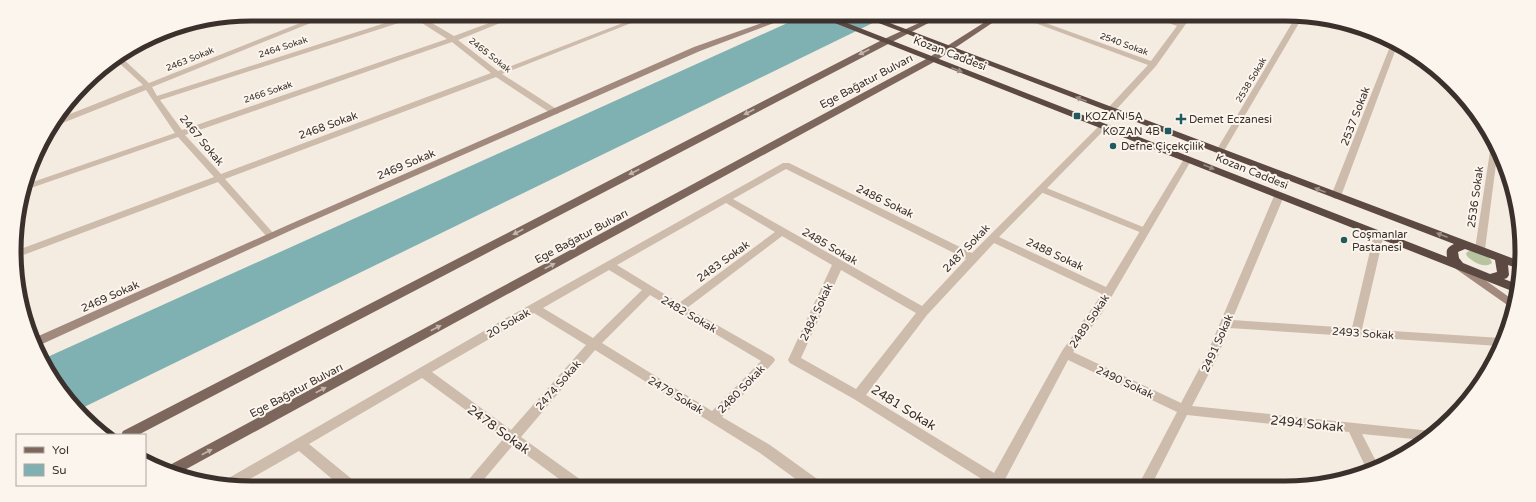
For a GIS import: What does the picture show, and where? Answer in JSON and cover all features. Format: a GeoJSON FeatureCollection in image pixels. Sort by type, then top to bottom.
{"type":"FeatureCollection","features":[{"type":"Feature","properties":{"kind":"highway","name":"Kozan Caddesi"},"geometry":{"type":"LineString","coordinates":[[833,21],[1512,287]]}},
{"type":"Feature","properties":{"kind":"highway","name":"Kozan Caddesi"},"geometry":{"type":"LineString","coordinates":[[878,21],[1515,263]]}},
{"type":"Feature","properties":{"kind":"highway"},"geometry":{"type":"LineString","coordinates":[[1458,265],[1454,259],[1452,250],[1465,244]]}},
{"type":"Feature","properties":{"kind":"highway"},"geometry":{"type":"LineString","coordinates":[[1490,278],[1503,275],[1501,258]]}},
{"type":"Feature","properties":{"kind":"main road"},"geometry":{"type":"LineString","coordinates":[[129,434],[884,42],[929,21]]}},
{"type":"Feature","properties":{"kind":"main road","name":"Ege Bağatur Bulvarı"},"geometry":{"type":"LineString","coordinates":[[176,468],[931,60],[992,21]]}},
{"type":"Feature","properties":{"kind":"street","name":"2463 Sokak"},"geometry":{"type":"LineString","coordinates":[[62,120],[312,21]]}},
{"type":"Feature","properties":{"kind":"street","name":"2464 Sokak"},"geometry":{"type":"LineString","coordinates":[[155,99],[396,21]]}},
{"type":"Feature","properties":{"kind":"street","name":"2465 Sokak"},"geometry":{"type":"LineString","coordinates":[[424,21],[453,39],[497,74],[555,112]]}},
{"type":"Feature","properties":{"kind":"street","name":"2466 Sokak"},"geometry":{"type":"LineString","coordinates":[[31,185],[501,21]]}},
{"type":"Feature","properties":{"kind":"street","name":"2468 Sokak"},"geometry":{"type":"LineString","coordinates":[[21,253],[218,177],[497,74],[633,21]]}},
{"type":"Feature","properties":{"kind":"street","name":"2469 Sokak"},"geometry":{"type":"LineString","coordinates":[[40,340],[271,236],[697,49],[775,21]]}},
{"type":"Feature","properties":{"kind":"street","name":"2540 Sokak"},"geometry":{"type":"LineString","coordinates":[[1033,21],[1153,64]]}},
{"type":"Feature","properties":{"kind":"street"},"geometry":{"type":"LineString","coordinates":[[1168,21],[1181,25]]}},
{"type":"Feature","properties":{"kind":"street"},"geometry":{"type":"LineString","coordinates":[[1110,110],[1153,64],[1184,21]]}},
{"type":"Feature","properties":{"kind":"street","name":"2538 Sokak"},"geometry":{"type":"LineString","coordinates":[[1220,151],[1297,21]]}},
{"type":"Feature","properties":{"kind":"street","name":"2537 Sokak"},"geometry":{"type":"LineString","coordinates":[[1336,196],[1393,48]]}},
{"type":"Feature","properties":{"kind":"street","name":"2467 Sokak"},"geometry":{"type":"LineString","coordinates":[[121,61],[148,86],[155,99],[180,134],[271,236]]}},
{"type":"Feature","properties":{"kind":"street","name":"2487 Sokak"},"geometry":{"type":"LineString","coordinates":[[858,396],[923,312],[992,238],[1103,127]]}},
{"type":"Feature","properties":{"kind":"street","name":"2536 Sokak"},"geometry":{"type":"LineString","coordinates":[[1480,249],[1493,154]]}},
{"type":"Feature","properties":{"kind":"street","name":"2489 Sokak"},"geometry":{"type":"LineString","coordinates":[[996,481],[1066,354],[1098,310],[1188,159]]}},
{"type":"Feature","properties":{"kind":"street","name":"20 Sokak"},"geometry":{"type":"LineString","coordinates":[[237,481],[423,372],[786,165]]}},
{"type":"Feature","properties":{"kind":"street","name":"2486 Sokak"},"geometry":{"type":"LineString","coordinates":[[786,165],[973,258]]}},
{"type":"Feature","properties":{"kind":"street","name":"2491 Sokak"},"geometry":{"type":"LineString","coordinates":[[1147,481],[1212,356],[1279,196]]}},
{"type":"Feature","properties":{"kind":"street","name":"2485 Sokak"},"geometry":{"type":"LineString","coordinates":[[726,199],[923,312]]}},
{"type":"Feature","properties":{"kind":"street","name":"2483 Sokak"},"geometry":{"type":"LineString","coordinates":[[679,308],[782,232]]}},
{"type":"Feature","properties":{"kind":"street"},"geometry":{"type":"LineString","coordinates":[[1356,333],[1379,234]]}},
{"type":"Feature","properties":{"kind":"street","name":"2488 Sokak"},"geometry":{"type":"LineString","coordinates":[[992,238],[1108,292]]}},
{"type":"Feature","properties":{"kind":"street","name":"2484 Sokak"},"geometry":{"type":"LineString","coordinates":[[794,360],[838,264]]}},
{"type":"Feature","properties":{"kind":"street","name":"2482 Sokak"},"geometry":{"type":"LineString","coordinates":[[609,265],[648,290],[769,360]]}},
{"type":"Feature","properties":{"kind":"street"},"geometry":{"type":"LineString","coordinates":[[1458,265],[1509,303]]}},
{"type":"Feature","properties":{"kind":"street","name":"2474 Sokak"},"geometry":{"type":"LineString","coordinates":[[475,481],[593,345],[648,290]]}},
{"type":"Feature","properties":{"kind":"street","name":"2479 Sokak"},"geometry":{"type":"LineString","coordinates":[[535,308],[593,345],[766,449],[809,481]]}},
{"type":"Feature","properties":{"kind":"street","name":"2493 Sokak"},"geometry":{"type":"LineString","coordinates":[[1226,324],[1496,342]]}},
{"type":"Feature","properties":{"kind":"street","name":"2490 Sokak"},"geometry":{"type":"LineString","coordinates":[[1066,354],[1184,410]]}},
{"type":"Feature","properties":{"kind":"street","name":"2480 Sokak"},"geometry":{"type":"LineString","coordinates":[[713,418],[769,360]]}},
{"type":"Feature","properties":{"kind":"street","name":"2481 Sokak"},"geometry":{"type":"LineString","coordinates":[[794,360],[858,396],[992,481]]}},
{"type":"Feature","properties":{"kind":"street","name":"2478 Sokak"},"geometry":{"type":"LineString","coordinates":[[423,372],[572,481]]}},
{"type":"Feature","properties":{"kind":"street","name":"2494 Sokak"},"geometry":{"type":"LineString","coordinates":[[1184,410],[1422,435]]}},
{"type":"Feature","properties":{"kind":"street"},"geometry":{"type":"LineString","coordinates":[[1353,428],[1370,464]]}},
{"type":"Feature","properties":{"kind":"street"},"geometry":{"type":"LineString","coordinates":[[300,444],[344,481]]}},
{"type":"Feature","properties":{"kind":"lane"},"geometry":{"type":"LineString","coordinates":[[1042,189],[1145,231]]}},
{"type":"Feature","properties":{"kind":"green space"},"geometry":{"type":"Polygon","coordinates":[[[1469,251],[1479,252],[1486,255],[1492,263],[1489,265],[1482,265],[1475,262],[1467,256],[1466,253],[1469,251]]]}},
{"type":"Feature","properties":{"kind":"water"},"geometry":{"type":"Polygon","coordinates":[[[792,21],[877,21],[82,408],[60,379],[47,357],[792,21]]]}},
{"type":"Feature","properties":{"kind":"place","name":"KOZAN 5A"},"geometry":{"type":"Point","coordinates":[1077,116]}},
{"type":"Feature","properties":{"kind":"place","name":"Demet Eczanesi"},"geometry":{"type":"Point","coordinates":[1181,119]}},
{"type":"Feature","properties":{"kind":"place","name":"KOZAN 4B"},"geometry":{"type":"Point","coordinates":[1168,131]}},
{"type":"Feature","properties":{"kind":"place","name":"Defne Çiçekçilik"},"geometry":{"type":"Point","coordinates":[1113,146]}},
{"type":"Feature","properties":{"kind":"place","name":"Coşmanlar Pastanesi"},"geometry":{"type":"Point","coordinates":[1344,240]}}]}
